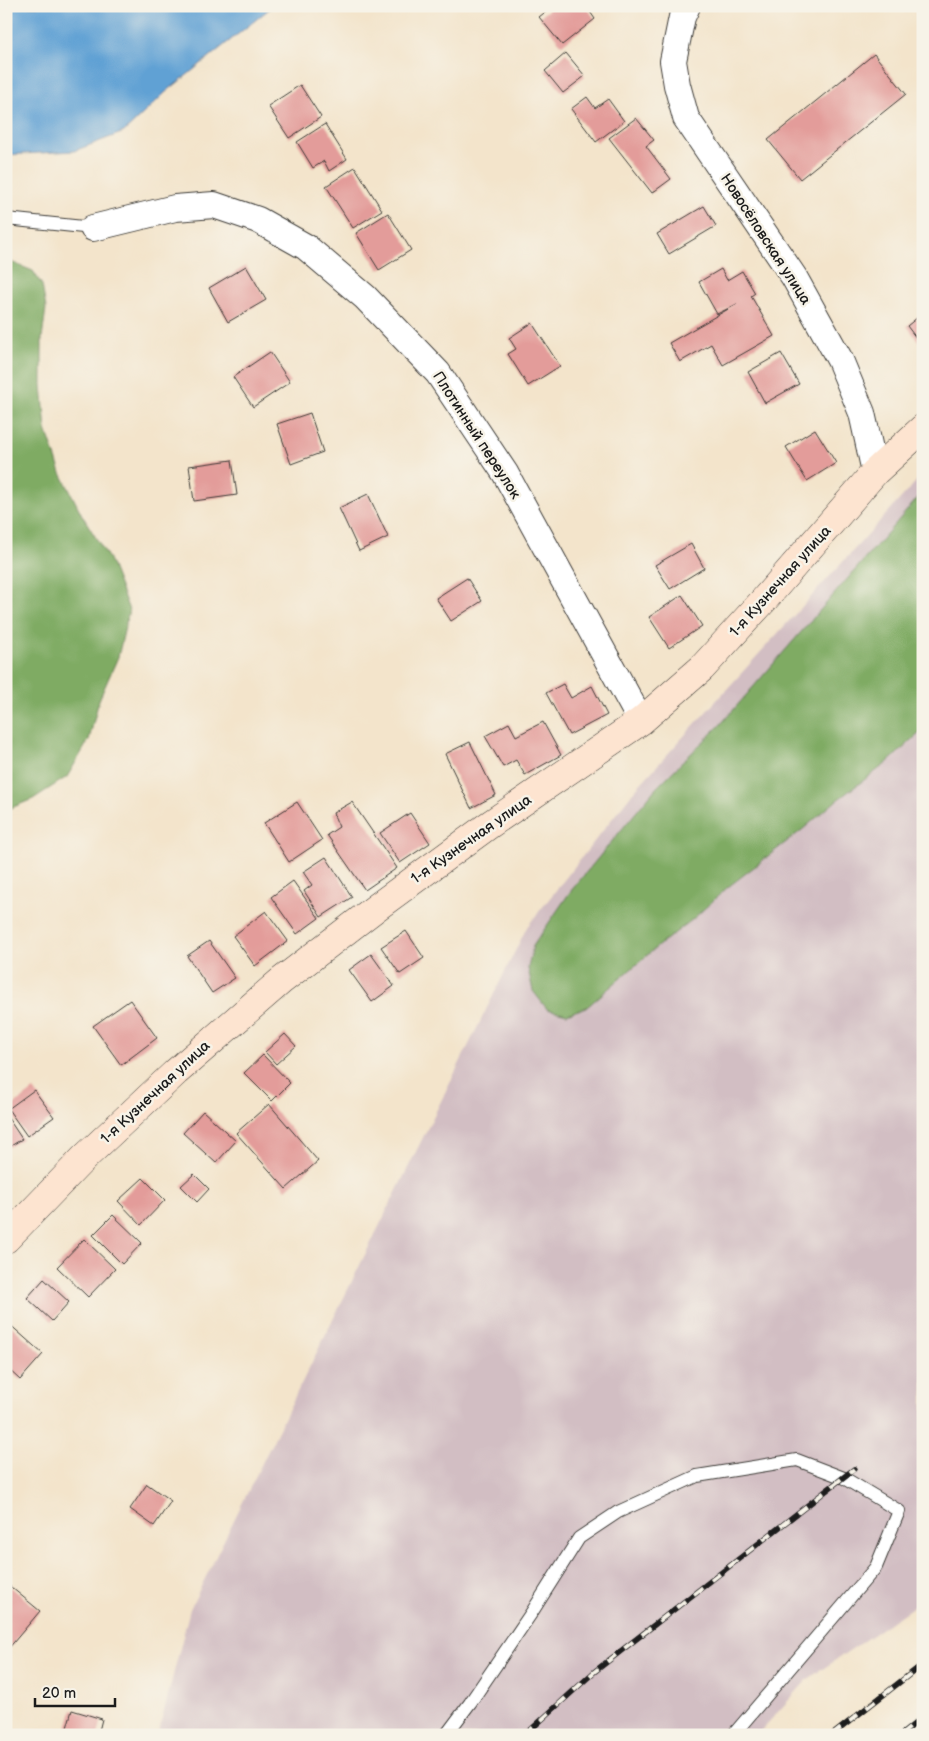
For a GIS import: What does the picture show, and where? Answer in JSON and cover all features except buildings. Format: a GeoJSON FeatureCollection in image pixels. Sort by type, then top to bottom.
{"type":"FeatureCollection","features":[{"type":"Feature","properties":{"kind":"street","name":"Новосёловская улица"},"geometry":{"type":"LineString","coordinates":[[687,6],[682,17],[673,61],[686,118],[794,277],[840,360],[862,413],[875,472]]}},
{"type":"Feature","properties":{"kind":"street","name":"Плотинный переулок"},"geometry":{"type":"LineString","coordinates":[[93,228],[175,208],[214,205],[258,220],[306,247],[365,297],[438,373],[505,473],[641,721]]}},
{"type":"Feature","properties":{"kind":"street","name":"1-я Кузнечная улица"},"geometry":{"type":"LineString","coordinates":[[6,1238],[84,1158],[176,1072],[280,981],[481,831],[641,721],[702,668],[875,472],[923,428]]}},
{"type":"Feature","properties":{"kind":"lane"},"geometry":{"type":"LineString","coordinates":[[6,220],[93,228]]}},
{"type":"Feature","properties":{"kind":"lane"},"geometry":{"type":"LineString","coordinates":[[446,1735],[532,1612],[579,1538],[618,1512],[697,1476],[797,1460],[844,1478],[899,1512],[876,1567],[733,1735]]}},
{"type":"Feature","properties":{"kind":"shaded area"},"geometry":{"type":"Polygon","coordinates":[[[923,474],[923,1600],[808,1679],[757,1735],[158,1735],[190,1609],[527,927],[634,791],[923,474]]]}},
{"type":"Feature","properties":{"kind":"green space"},"geometry":{"type":"Polygon","coordinates":[[[6,260],[33,271],[42,285],[46,308],[42,339],[42,385],[46,429],[61,473],[82,515],[109,559],[129,610],[118,657],[99,700],[89,740],[67,777],[33,799],[6,810],[6,260]]]}},
{"type":"Feature","properties":{"kind":"green space"},"geometry":{"type":"Polygon","coordinates":[[[923,492],[923,730],[887,763],[837,800],[802,830],[728,887],[693,919],[658,946],[587,1007],[567,1014],[547,1009],[533,991],[528,968],[533,946],[570,892],[656,788],[721,724],[923,492]]]}},
{"type":"Feature","properties":{"kind":"water"},"geometry":{"type":"Polygon","coordinates":[[[6,6],[273,6],[166,92],[124,132],[74,151],[6,155],[6,6]]]}},
{"type":"Feature","properties":{"kind":"railway"},"geometry":{"type":"LineString","coordinates":[[525,1735],[594,1672],[854,1469]]}},
{"type":"Feature","properties":{"kind":"railway"},"geometry":{"type":"LineString","coordinates":[[832,1735],[923,1664]]}},
{"type":"Feature","properties":{"kind":"railway"},"geometry":{"type":"LineString","coordinates":[[901,1735],[923,1717]]}}]}
